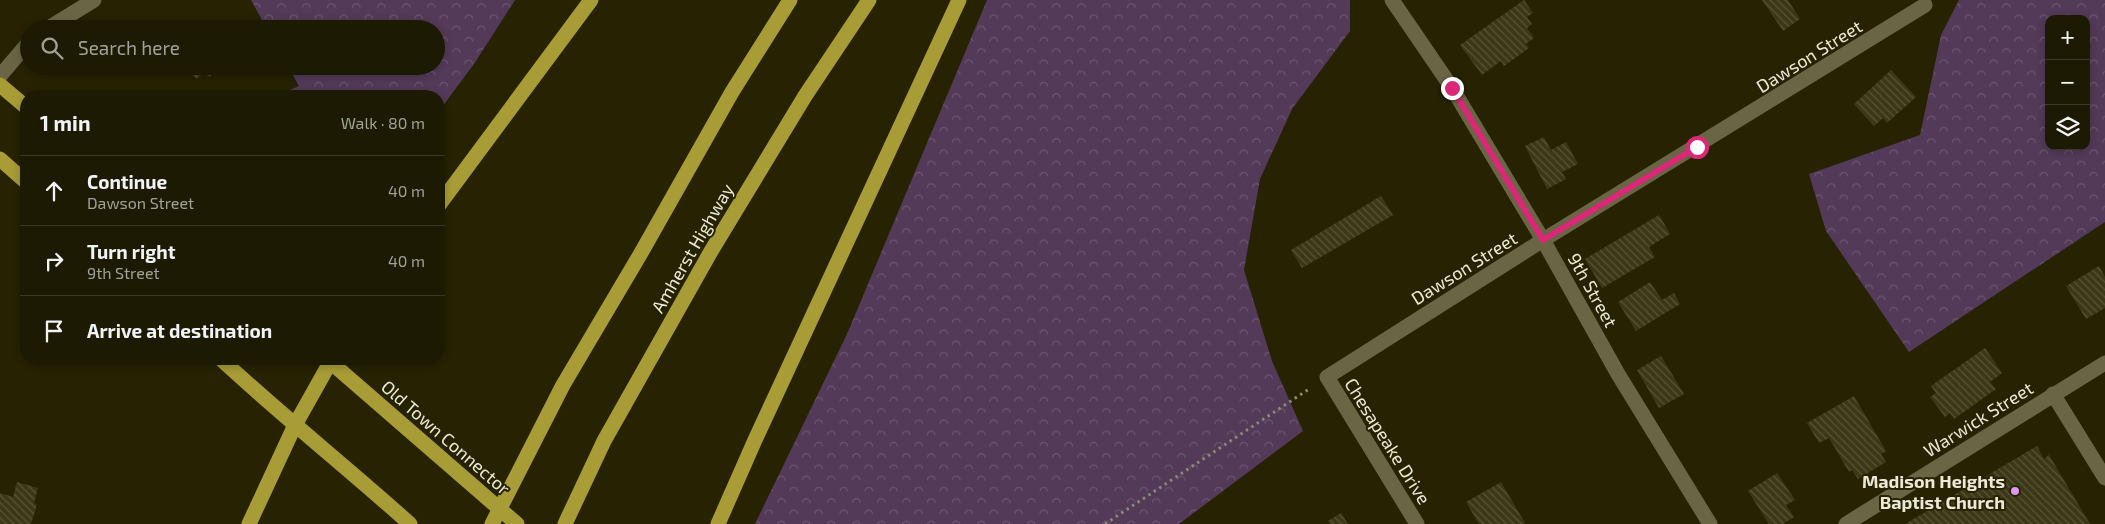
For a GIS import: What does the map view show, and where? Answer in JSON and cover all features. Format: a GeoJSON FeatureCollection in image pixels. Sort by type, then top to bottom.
{"type":"FeatureCollection","features":[{"type":"Feature","properties":{"kind":"highway"},"geometry":{"type":"LineString","coordinates":[[445,197],[591,0]]}},
{"type":"Feature","properties":{"kind":"highway"},"geometry":{"type":"LineString","coordinates":[[492,524],[563,385],[641,253],[732,92],[790,0]]}},
{"type":"Feature","properties":{"kind":"highway","name":"Amherst Highway"},"geometry":{"type":"LineString","coordinates":[[565,524],[604,441],[710,253],[805,96],[869,0]]}},
{"type":"Feature","properties":{"kind":"highway"},"geometry":{"type":"LineString","coordinates":[[718,524],[759,431],[959,0]]}},
{"type":"Feature","properties":{"kind":"highway"},"geometry":{"type":"LineString","coordinates":[[0,85],[20,102]]}},
{"type":"Feature","properties":{"kind":"highway"},"geometry":{"type":"LineString","coordinates":[[0,159],[20,177]]}},
{"type":"Feature","properties":{"kind":"highway"},"geometry":{"type":"LineString","coordinates":[[228,365],[405,519]]}},
{"type":"Feature","properties":{"kind":"highway"},"geometry":{"type":"LineString","coordinates":[[249,524],[295,425],[327,365]]}},
{"type":"Feature","properties":{"kind":"highway","name":"Old Town Connector"},"geometry":{"type":"LineString","coordinates":[[337,365],[517,524]]}},
{"type":"Feature","properties":{"kind":"street"},"geometry":{"type":"LineString","coordinates":[[62,20],[94,0]]}},
{"type":"Feature","properties":{"kind":"street","name":"9th Street"},"geometry":{"type":"LineString","coordinates":[[1392,0],[1452,88],[1543,240],[1618,374],[1710,524]]}},
{"type":"Feature","properties":{"kind":"street","name":"Dawson Street"},"geometry":{"type":"LineString","coordinates":[[1327,377],[1543,240],[1925,5]]}},
{"type":"Feature","properties":{"kind":"street"},"geometry":{"type":"LineString","coordinates":[[0,76],[20,53]]}},
{"type":"Feature","properties":{"kind":"street","name":"Warwick Street"},"geometry":{"type":"LineString","coordinates":[[1846,524],[2105,363]]}},
{"type":"Feature","properties":{"kind":"street","name":"Chesapeake Drive"},"geometry":{"type":"LineString","coordinates":[[1327,377],[1417,524]]}},
{"type":"Feature","properties":{"kind":"street"},"geometry":{"type":"LineString","coordinates":[[2054,394],[2105,478]]}},
{"type":"Feature","properties":{"kind":"path"},"geometry":{"type":"LineString","coordinates":[[1105,524],[1327,377]]}},
{"type":"Feature","properties":{"kind":"green space"},"geometry":{"type":"Polygon","coordinates":[[[251,0],[515,0],[474,64],[445,103],[445,90],[290,90],[299,86],[293,75],[445,75],[445,20],[262,20],[251,0]]]}},
{"type":"Feature","properties":{"kind":"green space"},"geometry":{"type":"Polygon","coordinates":[[[987,0],[1350,0],[1350,31],[1292,109],[1260,179],[1244,270],[1272,361],[1303,431],[1179,524],[755,524],[847,334],[987,0]]]}},
{"type":"Feature","properties":{"kind":"green space"},"geometry":{"type":"Polygon","coordinates":[[[1959,0],[2105,0],[2105,222],[1909,352],[1826,231],[1809,174],[1920,135],[1941,35],[1959,0]]]}},
{"type":"Feature","properties":{"kind":"building"},"geometry":{"type":"Polygon","coordinates":[[[1524,0],[1533,13],[1527,17],[1532,24],[1527,28],[1534,38],[1526,44],[1529,48],[1504,66],[1501,61],[1482,75],[1460,45],[1524,0]]]}},
{"type":"Feature","properties":{"kind":"building"},"geometry":{"type":"Polygon","coordinates":[[[1762,0],[1788,0],[1800,19],[1783,31],[1762,0]]]}},
{"type":"Feature","properties":{"kind":"building"},"geometry":{"type":"Polygon","coordinates":[[[1891,70],[1916,97],[1887,123],[1883,118],[1874,126],[1854,104],[1891,70]]]}},
{"type":"Feature","properties":{"kind":"building"},"geometry":{"type":"Polygon","coordinates":[[[193,75],[201,75],[196,79],[193,75]]]}},
{"type":"Feature","properties":{"kind":"building"},"geometry":{"type":"Polygon","coordinates":[[[1544,137],[1551,150],[1566,142],[1578,164],[1562,172],[1566,179],[1547,189],[1525,146],[1544,137]]]}},
{"type":"Feature","properties":{"kind":"building"},"geometry":{"type":"Polygon","coordinates":[[[1381,196],[1393,215],[1302,268],[1291,250],[1381,196]]]}},
{"type":"Feature","properties":{"kind":"building"},"geometry":{"type":"Polygon","coordinates":[[[1659,215],[1670,234],[1649,247],[1655,257],[1602,288],[1585,259],[1659,215]]]}},
{"type":"Feature","properties":{"kind":"building"},"geometry":{"type":"Polygon","coordinates":[[[2099,266],[2105,277],[2105,308],[2086,319],[2066,286],[2099,266]]]}},
{"type":"Feature","properties":{"kind":"building"},"geometry":{"type":"Polygon","coordinates":[[[1650,282],[1662,300],[1674,293],[1680,304],[1636,331],[1618,302],[1650,282]]]}},
{"type":"Feature","properties":{"kind":"building"},"geometry":{"type":"Polygon","coordinates":[[[1985,348],[2002,373],[1990,382],[1996,389],[1954,419],[1950,413],[1945,417],[1930,397],[1936,393],[1931,386],[1985,348]]]}},
{"type":"Feature","properties":{"kind":"building"},"geometry":{"type":"Polygon","coordinates":[[[1661,356],[1684,394],[1659,408],[1637,370],[1661,356]]]}},
{"type":"Feature","properties":{"kind":"building"},"geometry":{"type":"Polygon","coordinates":[[[1854,396],[1886,451],[1881,454],[1886,462],[1858,479],[1852,470],[1849,472],[1829,438],[1819,443],[1807,423],[1854,396]]]}},
{"type":"Feature","properties":{"kind":"building","name":"Madison Heights Baptist Church"},"geometry":{"type":"Polygon","coordinates":[[[2037,446],[2044,459],[2049,455],[2090,524],[1905,524],[2037,446]]]}},
{"type":"Feature","properties":{"kind":"building"},"geometry":{"type":"Polygon","coordinates":[[[1777,473],[1795,500],[1786,505],[1794,517],[1783,524],[1769,524],[1748,491],[1777,473]]]}},
{"type":"Feature","properties":{"kind":"building"},"geometry":{"type":"Polygon","coordinates":[[[17,482],[38,488],[34,503],[37,505],[31,524],[0,524],[0,493],[13,497],[17,482]]]}},
{"type":"Feature","properties":{"kind":"building"},"geometry":{"type":"Polygon","coordinates":[[[1501,482],[1525,523],[1479,524],[1466,502],[1501,482]]]}},
{"type":"Feature","properties":{"kind":"building"},"geometry":{"type":"Polygon","coordinates":[[[1341,513],[1348,524],[1330,524],[1328,521],[1341,513]]]}},
{"type":"Feature","properties":{"kind":"place","name":"Madison Heights Baptist Church"},"geometry":{"type":"Point","coordinates":[2015,491]}},
{"type":"Feature","properties":{"kind":"route"},"geometry":{"type":"LineString","coordinates":[[1452,88],[1543,240],[1697,147]]}}]}
